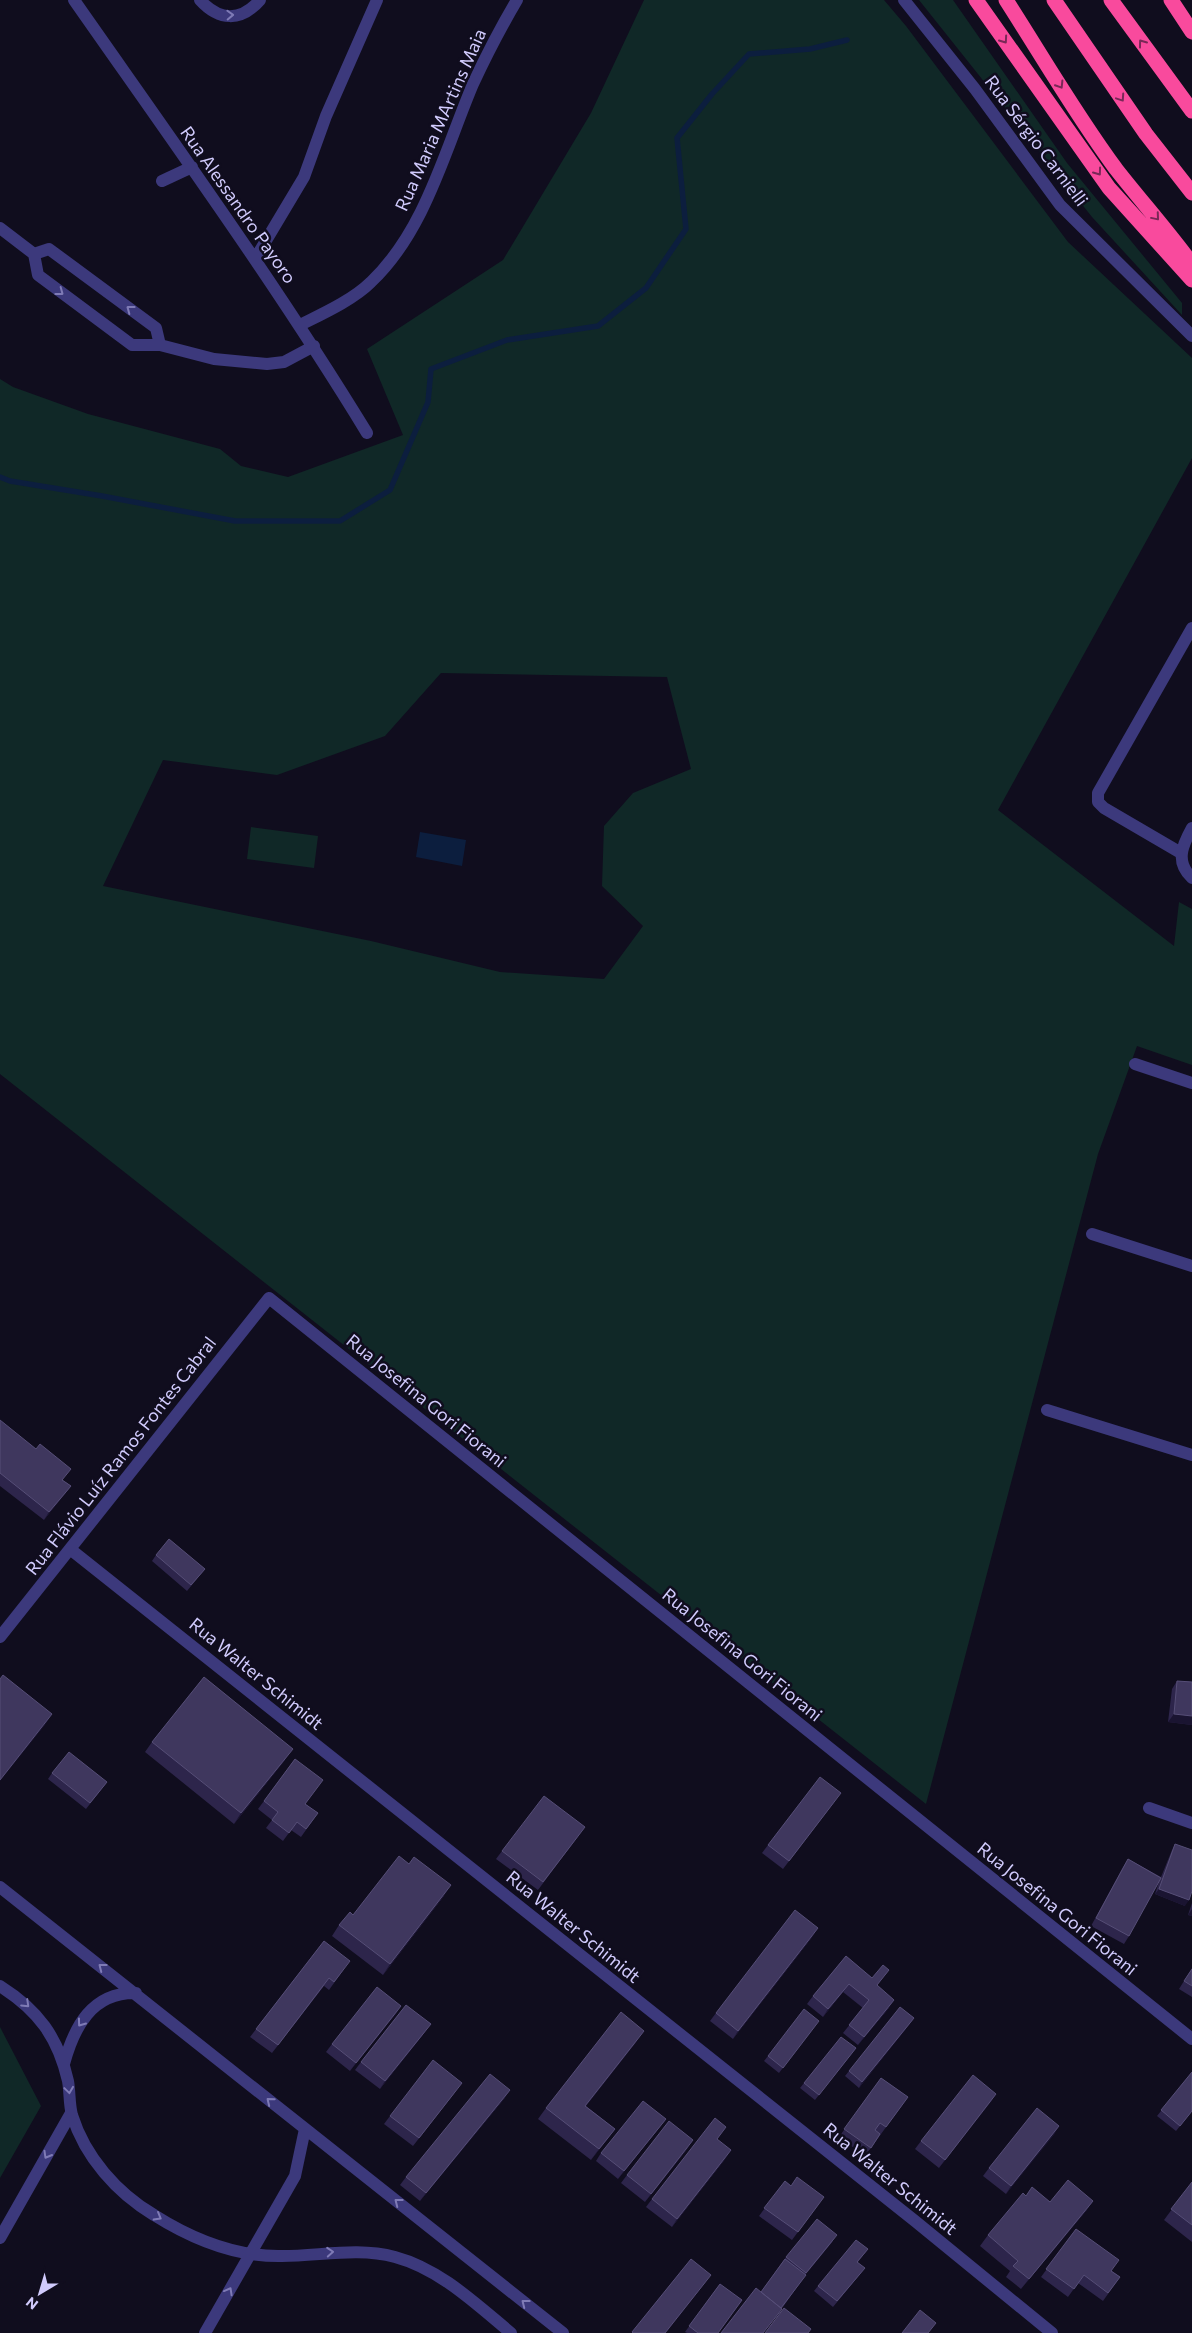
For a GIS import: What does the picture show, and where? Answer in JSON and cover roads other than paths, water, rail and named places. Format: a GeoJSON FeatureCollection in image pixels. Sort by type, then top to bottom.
{"type":"FeatureCollection","features":[{"type":"Feature","properties":{"kind":"highway"},"geometry":{"type":"LineString","coordinates":[[976,0],[1109,188],[1192,280]]}},
{"type":"Feature","properties":{"kind":"highway"},"geometry":{"type":"LineString","coordinates":[[1006,0],[1078,114],[1116,169],[1170,234],[1192,264]]}},
{"type":"Feature","properties":{"kind":"highway"},"geometry":{"type":"LineString","coordinates":[[1054,0],[1146,134],[1192,193]]}},
{"type":"Feature","properties":{"kind":"highway"},"geometry":{"type":"LineString","coordinates":[[1111,0],[1192,111]]}},
{"type":"Feature","properties":{"kind":"highway"},"geometry":{"type":"LineString","coordinates":[[1171,0],[1192,32]]}},
{"type":"Feature","properties":{"kind":"street","name":"Rua Alessandro Payoro"},"geometry":{"type":"LineString","coordinates":[[74,0],[192,167],[300,325],[367,434]]}},
{"type":"Feature","properties":{"kind":"street"},"geometry":{"type":"LineString","coordinates":[[200,0],[209,10],[220,15],[233,16],[245,13],[260,0]]}},
{"type":"Feature","properties":{"kind":"street"},"geometry":{"type":"LineString","coordinates":[[255,259],[304,177],[326,116],[377,0]]}},
{"type":"Feature","properties":{"kind":"street","name":"Rua Maria MArtins Maia"},"geometry":{"type":"LineString","coordinates":[[300,325],[326,312],[370,284],[399,249],[428,197],[474,84],[517,0]]}},
{"type":"Feature","properties":{"kind":"street","name":"Rua Sérgio Carnielli"},"geometry":{"type":"LineString","coordinates":[[904,0],[975,89],[1060,206],[1192,336]]}},
{"type":"Feature","properties":{"kind":"street"},"geometry":{"type":"LineString","coordinates":[[162,181],[192,167]]}},
{"type":"Feature","properties":{"kind":"street"},"geometry":{"type":"LineString","coordinates":[[0,228],[34,254],[38,275],[132,345],[160,345],[214,359],[267,364],[284,362],[314,346]]}},
{"type":"Feature","properties":{"kind":"street"},"geometry":{"type":"LineString","coordinates":[[34,254],[49,249],[156,328],[160,345]]}},
{"type":"Feature","properties":{"kind":"street"},"geometry":{"type":"LineString","coordinates":[[1192,628],[1098,793],[1098,802],[1104,808],[1181,857],[1186,872],[1192,878]]}},
{"type":"Feature","properties":{"kind":"street"},"geometry":{"type":"LineString","coordinates":[[1181,857],[1192,828]]}},
{"type":"Feature","properties":{"kind":"street"},"geometry":{"type":"LineString","coordinates":[[1135,1064],[1192,1083]]}},
{"type":"Feature","properties":{"kind":"street"},"geometry":{"type":"LineString","coordinates":[[1092,1234],[1192,1266]]}},
{"type":"Feature","properties":{"kind":"street","name":"Rua Flávio Luíz Ramos Fontes Cabral"},"geometry":{"type":"LineString","coordinates":[[0,1637],[269,1298]]}},
{"type":"Feature","properties":{"kind":"street","name":"Rua Josefina Gori Fiorani"},"geometry":{"type":"LineString","coordinates":[[269,1298],[1192,2040]]}},
{"type":"Feature","properties":{"kind":"street"},"geometry":{"type":"LineString","coordinates":[[1047,1410],[1192,1454]]}},
{"type":"Feature","properties":{"kind":"street","name":"Rua Walter Schimidt"},"geometry":{"type":"LineString","coordinates":[[70,1549],[915,2221],[1052,2333]]}},
{"type":"Feature","properties":{"kind":"street"},"geometry":{"type":"LineString","coordinates":[[1149,1808],[1192,1823]]}},
{"type":"Feature","properties":{"kind":"street"},"geometry":{"type":"LineString","coordinates":[[0,1886],[563,2333]]}},
{"type":"Feature","properties":{"kind":"street"},"geometry":{"type":"LineString","coordinates":[[0,1986],[24,2001],[47,2028],[64,2064],[72,2113],[80,2136],[94,2160],[116,2185],[153,2215],[191,2236],[223,2248],[250,2254],[282,2256],[354,2250],[395,2257],[422,2267],[446,2281],[512,2333]]}},
{"type":"Feature","properties":{"kind":"street"},"geometry":{"type":"LineString","coordinates":[[64,2064],[70,2040],[78,2026],[92,2009],[105,1999],[121,1992],[136,1993]]}},
{"type":"Feature","properties":{"kind":"street"},"geometry":{"type":"LineString","coordinates":[[0,2238],[72,2113]]}},
{"type":"Feature","properties":{"kind":"street"},"geometry":{"type":"LineString","coordinates":[[205,2333],[295,2176],[306,2129]]}},
{"type":"Feature","properties":{"kind":"water"},"geometry":{"type":"Polygon","coordinates":[[[420,832],[466,840],[462,866],[416,857],[420,832]]]}},
{"type":"Feature","properties":{"kind":"waterway"},"geometry":{"type":"LineString","coordinates":[[0,477],[10,481],[235,521],[340,521],[390,490],[428,402],[431,369],[507,340],[598,326],[646,288],[686,229],[677,138],[712,94],[749,54],[810,49],[847,40]]}}]}
